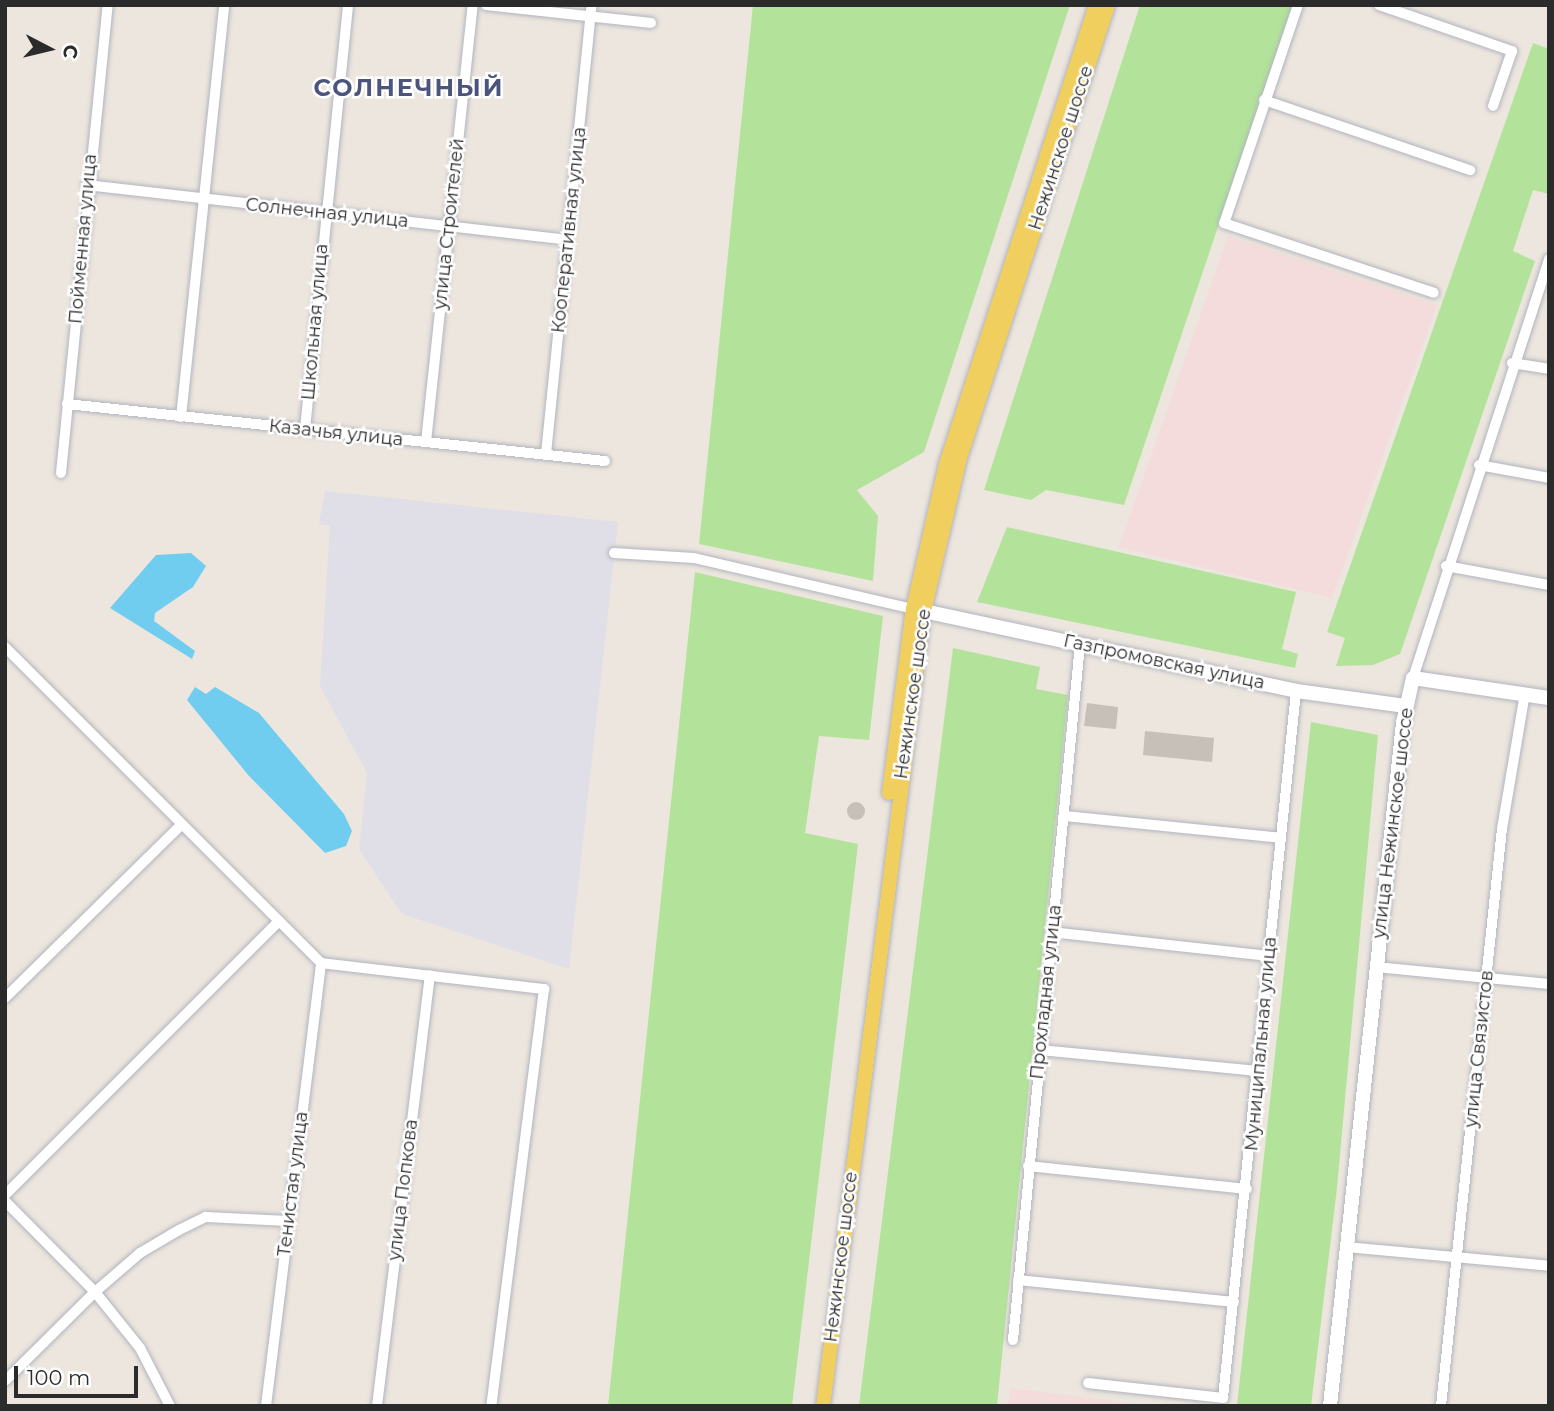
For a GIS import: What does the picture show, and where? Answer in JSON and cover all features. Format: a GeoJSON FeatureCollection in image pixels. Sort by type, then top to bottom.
{"type":"FeatureCollection","features":[{"type":"Feature","properties":{"kind":"main road","name":"Нежинское шоссе"},"geometry":{"type":"LineString","coordinates":[[815,1406],[919,610],[946,464],[1096,5]]}},
{"type":"Feature","properties":{"kind":"main road","name":"Нежинское шоссе"},"geometry":{"type":"LineString","coordinates":[[823,1406],[919,610],[960,458],[1108,5]]}},
{"type":"Feature","properties":{"kind":"main road","name":"Газпромовская улица"},"geometry":{"type":"LineString","coordinates":[[919,610],[1296,691],[1406,706]]}},
{"type":"Feature","properties":{"kind":"main road"},"geometry":{"type":"LineString","coordinates":[[1413,678],[1549,698]]}},
{"type":"Feature","properties":{"kind":"main road","name":"улица Нежинское шоссе"},"geometry":{"type":"LineString","coordinates":[[1330,1406],[1376,967],[1406,706],[1413,678]]}},
{"type":"Feature","properties":{"kind":"street","name":"Пойменная улица"},"geometry":{"type":"LineString","coordinates":[[61,472],[87,185],[108,5]]}},
{"type":"Feature","properties":{"kind":"street"},"geometry":{"type":"LineString","coordinates":[[181,417],[224,5]]}},
{"type":"Feature","properties":{"kind":"street","name":"Школьная улица"},"geometry":{"type":"LineString","coordinates":[[305,429],[348,5]]}},
{"type":"Feature","properties":{"kind":"street","name":"улица Строителей"},"geometry":{"type":"LineString","coordinates":[[426,442],[472,5]]}},
{"type":"Feature","properties":{"kind":"street"},"geometry":{"type":"LineString","coordinates":[[486,5],[651,23]]}},
{"type":"Feature","properties":{"kind":"street","name":"Кооперативная улица"},"geometry":{"type":"LineString","coordinates":[[546,454],[593,5]]}},
{"type":"Feature","properties":{"kind":"street"},"geometry":{"type":"LineString","coordinates":[[1298,5],[1224,223],[1434,293]]}},
{"type":"Feature","properties":{"kind":"street"},"geometry":{"type":"LineString","coordinates":[[1379,5],[1512,51],[1493,106]]}},
{"type":"Feature","properties":{"kind":"street"},"geometry":{"type":"LineString","coordinates":[[1264,100],[1469,170]]}},
{"type":"Feature","properties":{"kind":"street","name":"Солнечная улица"},"geometry":{"type":"LineString","coordinates":[[87,185],[568,240]]}},
{"type":"Feature","properties":{"kind":"street","name":"улица Нежинское шоссе"},"geometry":{"type":"LineString","coordinates":[[1413,678],[1512,362],[1549,260]]}},
{"type":"Feature","properties":{"kind":"street"},"geometry":{"type":"LineString","coordinates":[[1512,362],[1549,369]]}},
{"type":"Feature","properties":{"kind":"street","name":"Казачья улица"},"geometry":{"type":"LineString","coordinates":[[67,404],[606,461]]}},
{"type":"Feature","properties":{"kind":"street"},"geometry":{"type":"LineString","coordinates":[[1479,465],[1549,478]]}},
{"type":"Feature","properties":{"kind":"street"},"geometry":{"type":"LineString","coordinates":[[614,553],[694,558],[919,610]]}},
{"type":"Feature","properties":{"kind":"street"},"geometry":{"type":"LineString","coordinates":[[1446,566],[1549,586]]}},
{"type":"Feature","properties":{"kind":"street","name":"Прохладная улица"},"geometry":{"type":"LineString","coordinates":[[1013,1340],[1080,644]]}},
{"type":"Feature","properties":{"kind":"street"},"geometry":{"type":"LineString","coordinates":[[5,647],[321,963],[544,989],[491,1406]]}},
{"type":"Feature","properties":{"kind":"street","name":"Муниципальная улица"},"geometry":{"type":"LineString","coordinates":[[1088,1383],[1223,1398],[1247,1189],[1296,691]]}},
{"type":"Feature","properties":{"kind":"street","name":"улица Связистов"},"geometry":{"type":"LineString","coordinates":[[1441,1406],[1502,829],[1525,693]]}},
{"type":"Feature","properties":{"kind":"street"},"geometry":{"type":"LineString","coordinates":[[1065,816],[1280,838]]}},
{"type":"Feature","properties":{"kind":"street"},"geometry":{"type":"LineString","coordinates":[[5,998],[181,825]]}},
{"type":"Feature","properties":{"kind":"street"},"geometry":{"type":"LineString","coordinates":[[5,1195],[279,921]]}},
{"type":"Feature","properties":{"kind":"street"},"geometry":{"type":"LineString","coordinates":[[1051,932],[1269,956]]}},
{"type":"Feature","properties":{"kind":"street","name":"Тенистая улица"},"geometry":{"type":"LineString","coordinates":[[266,1406],[321,963]]}},
{"type":"Feature","properties":{"kind":"street"},"geometry":{"type":"LineString","coordinates":[[1376,967],[1549,984]]}},
{"type":"Feature","properties":{"kind":"street","name":"улица Попкова"},"geometry":{"type":"LineString","coordinates":[[377,1406],[430,975]]}},
{"type":"Feature","properties":{"kind":"street"},"geometry":{"type":"LineString","coordinates":[[1041,1050],[1258,1071]]}},
{"type":"Feature","properties":{"kind":"street"},"geometry":{"type":"LineString","coordinates":[[1028,1166],[1247,1189]]}},
{"type":"Feature","properties":{"kind":"street"},"geometry":{"type":"LineString","coordinates":[[5,1201],[95,1292],[140,1348],[170,1406]]}},
{"type":"Feature","properties":{"kind":"street"},"geometry":{"type":"LineString","coordinates":[[5,1381],[95,1292],[140,1253],[206,1217],[288,1221]]}},
{"type":"Feature","properties":{"kind":"street"},"geometry":{"type":"LineString","coordinates":[[1346,1247],[1549,1266]]}},
{"type":"Feature","properties":{"kind":"street"},"geometry":{"type":"LineString","coordinates":[[1018,1280],[1234,1302]]}},
{"type":"Feature","properties":{"kind":"shaded area"},"geometry":{"type":"Polygon","coordinates":[[[1228,236],[1437,305],[1332,598],[1119,547],[1228,236]]]}},
{"type":"Feature","properties":{"kind":"shaded area"},"geometry":{"type":"Polygon","coordinates":[[[325,491],[618,522],[569,969],[402,914],[359,849],[367,773],[320,686],[330,526],[319,524],[325,491]]]}},
{"type":"Feature","properties":{"kind":"shaded area"},"geometry":{"type":"Polygon","coordinates":[[[1010,1388],[1139,1404],[1008,1406],[1010,1388]]]}},
{"type":"Feature","properties":{"kind":"green space"},"geometry":{"type":"Polygon","coordinates":[[[753,5],[1070,5],[924,452],[857,490],[878,516],[873,581],[699,544],[753,5]]]}},
{"type":"Feature","properties":{"kind":"green space"},"geometry":{"type":"Polygon","coordinates":[[[1140,5],[1293,5],[1124,505],[1046,490],[1031,500],[984,490],[1140,5]]]}},
{"type":"Feature","properties":{"kind":"green space"},"geometry":{"type":"Polygon","coordinates":[[[1533,43],[1549,49],[1549,194],[1533,190],[1513,251],[1535,261],[1400,654],[1373,665],[1336,666],[1345,638],[1327,632],[1533,43]]]}},
{"type":"Feature","properties":{"kind":"green space"},"geometry":{"type":"Polygon","coordinates":[[[1007,527],[1296,592],[1282,649],[1298,654],[1295,668],[977,602],[1007,527]]]}},
{"type":"Feature","properties":{"kind":"green space"},"geometry":{"type":"Polygon","coordinates":[[[695,572],[883,616],[869,740],[819,736],[805,833],[858,844],[792,1406],[608,1406],[695,572]]]}},
{"type":"Feature","properties":{"kind":"green space"},"geometry":{"type":"Polygon","coordinates":[[[953,648],[1040,667],[1036,689],[1068,695],[997,1406],[859,1406],[953,648]]]}},
{"type":"Feature","properties":{"kind":"green space"},"geometry":{"type":"Polygon","coordinates":[[[1311,722],[1378,735],[1337,1188],[1311,1406],[1237,1406],[1311,722]]]}},
{"type":"Feature","properties":{"kind":"water"},"geometry":{"type":"Polygon","coordinates":[[[191,553],[206,566],[193,587],[155,613],[154,621],[195,651],[192,659],[110,608],[156,555],[191,553]]]}},
{"type":"Feature","properties":{"kind":"water"},"geometry":{"type":"Polygon","coordinates":[[[195,687],[206,694],[215,687],[259,713],[344,814],[352,831],[346,846],[325,853],[249,776],[187,700],[195,687]]]}},
{"type":"Feature","properties":{"kind":"building"},"geometry":{"type":"Polygon","coordinates":[[[1087,703],[1118,707],[1116,729],[1084,726],[1087,703]]]}},
{"type":"Feature","properties":{"kind":"building"},"geometry":{"type":"Polygon","coordinates":[[[1145,731],[1214,738],[1212,762],[1143,755],[1145,731]]]}},
{"type":"Feature","properties":{"kind":"building"},"geometry":{"type":"Polygon","coordinates":[[[852,802],[860,802],[865,811],[863,818],[852,820],[847,815],[847,807],[852,802]]]}},
{"type":"Feature","properties":{"kind":"district","name":"СОЛНЕЧНЫЙ"},"geometry":{"type":"Point","coordinates":[409,88]}}]}
